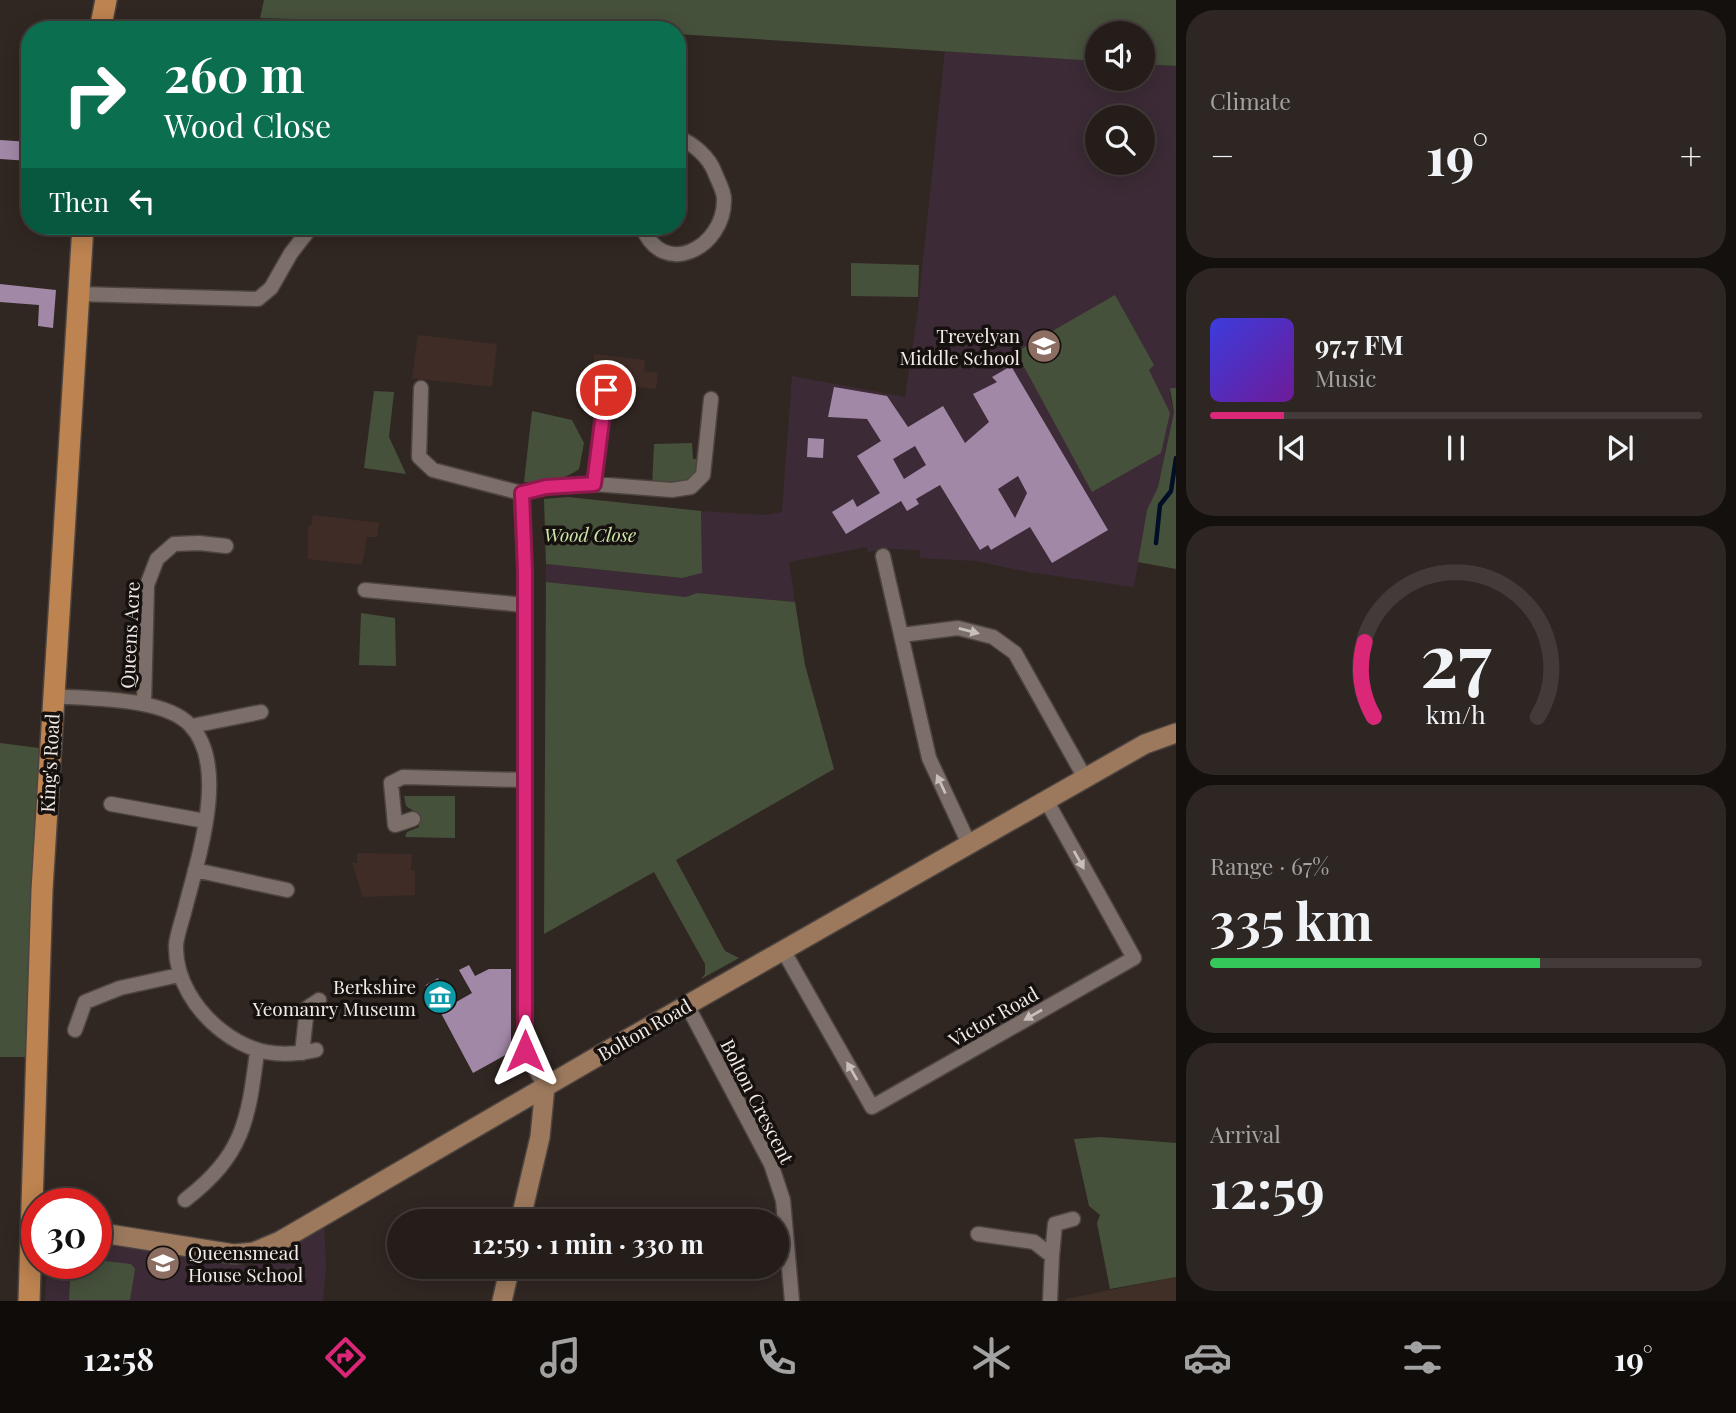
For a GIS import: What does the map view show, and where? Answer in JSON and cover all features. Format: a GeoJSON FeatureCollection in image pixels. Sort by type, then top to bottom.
{"type":"FeatureCollection","features":[{"type":"Feature","properties":{"kind":"main road"},"geometry":{"type":"LineString","coordinates":[[102,21],[106,0]]}},
{"type":"Feature","properties":{"kind":"main road","name":"King's Road"},"geometry":{"type":"LineString","coordinates":[[34,1188],[36,1045],[52,696],[82,235]]}},
{"type":"Feature","properties":{"kind":"main road","name":"King's Road"},"geometry":{"type":"LineString","coordinates":[[29,1301],[30,1279]]}},
{"type":"Feature","properties":{"kind":"street"},"geometry":{"type":"LineString","coordinates":[[645,235],[647,240],[664,253],[686,254],[705,244],[720,225],[724,197],[713,166],[691,142],[686,140]]}},
{"type":"Feature","properties":{"kind":"street"},"geometry":{"type":"LineString","coordinates":[[79,294],[258,299],[271,288],[305,235]]}},
{"type":"Feature","properties":{"kind":"street"},"geometry":{"type":"LineString","coordinates":[[421,388],[419,457],[433,470],[522,493],[546,487],[594,484],[672,490],[691,487],[703,475],[711,399]]}},
{"type":"Feature","properties":{"kind":"street"},"geometry":{"type":"LineString","coordinates":[[594,484],[606,390]]}},
{"type":"Feature","properties":{"kind":"street"},"geometry":{"type":"LineString","coordinates":[[522,493],[525,605],[525,1051],[545,1086],[540,1137],[523,1209]]}},
{"type":"Feature","properties":{"kind":"street","name":"Queens Acre"},"geometry":{"type":"LineString","coordinates":[[144,704],[147,585],[157,559],[174,544],[226,546]]}},
{"type":"Feature","properties":{"kind":"street"},"geometry":{"type":"LineString","coordinates":[[883,556],[929,758],[970,846]]}},
{"type":"Feature","properties":{"kind":"street"},"geometry":{"type":"LineString","coordinates":[[365,590],[525,605]]}},
{"type":"Feature","properties":{"kind":"street"},"geometry":{"type":"LineString","coordinates":[[902,635],[958,628],[993,637],[1015,653],[1085,778]]}},
{"type":"Feature","properties":{"kind":"street","name":"Queens Acre"},"geometry":{"type":"LineString","coordinates":[[52,696],[144,704],[181,717],[192,726]]}},
{"type":"Feature","properties":{"kind":"street"},"geometry":{"type":"LineString","coordinates":[[261,712],[192,726],[208,762],[210,789],[195,870],[176,944],[180,975],[192,998],[210,1022],[233,1040],[257,1052],[309,1051],[307,1008],[319,1000]]}},
{"type":"Feature","properties":{"kind":"street","name":"Bolton Road"},"geometry":{"type":"LineString","coordinates":[[112,1235],[234,1254],[254,1252],[280,1241],[545,1086],[970,846],[1046,800],[1145,744],[1176,733]]}},
{"type":"Feature","properties":{"kind":"street"},"geometry":{"type":"LineString","coordinates":[[413,819],[395,825],[391,783],[403,777],[524,780]]}},
{"type":"Feature","properties":{"kind":"street","name":"Victor Road"},"geometry":{"type":"LineString","coordinates":[[783,950],[872,1107],[1134,958],[1046,800]]}},
{"type":"Feature","properties":{"kind":"street"},"geometry":{"type":"LineString","coordinates":[[111,804],[205,821]]}},
{"type":"Feature","properties":{"kind":"street"},"geometry":{"type":"LineString","coordinates":[[195,870],[288,890]]}},
{"type":"Feature","properties":{"kind":"street"},"geometry":{"type":"LineString","coordinates":[[75,1030],[85,1002],[120,988],[180,975]]}},
{"type":"Feature","properties":{"kind":"street","name":"Bolton Crescent"},"geometry":{"type":"LineString","coordinates":[[687,1005],[771,1164],[783,1200],[792,1301]]}},
{"type":"Feature","properties":{"kind":"street"},"geometry":{"type":"LineString","coordinates":[[185,1200],[211,1180],[237,1146],[251,1099],[257,1052]]}},
{"type":"Feature","properties":{"kind":"street"},"geometry":{"type":"LineString","coordinates":[[1050,1301],[1055,1224],[1073,1219]]}},
{"type":"Feature","properties":{"kind":"street"},"geometry":{"type":"LineString","coordinates":[[978,1234],[1034,1242],[1052,1255]]}},
{"type":"Feature","properties":{"kind":"street"},"geometry":{"type":"LineString","coordinates":[[502,1301],[507,1279]]}},
{"type":"Feature","properties":{"kind":"shaded area","name":"Trevelyan Middle School"},"geometry":{"type":"Polygon","coordinates":[[[945,50],[1085,60],[1085,91],[1155,91],[1155,65],[1176,66],[1176,388],[1169,393],[1174,412],[1158,487],[1147,510],[1134,587],[1028,572],[976,561],[920,558],[920,550],[886,549],[868,552],[867,547],[789,562],[795,602],[697,593],[686,597],[546,582],[546,564],[682,578],[702,573],[701,511],[765,515],[782,512],[792,376],[905,397],[917,317],[945,50]]]}},
{"type":"Feature","properties":{"kind":"shaded area"},"geometry":{"type":"Polygon","coordinates":[[[418,335],[497,344],[492,387],[412,378],[418,335]]]}},
{"type":"Feature","properties":{"kind":"shaded area"},"geometry":{"type":"Polygon","coordinates":[[[594,354],[645,360],[644,371],[658,373],[656,389],[591,384],[594,354]]]}},
{"type":"Feature","properties":{"kind":"shaded area"},"geometry":{"type":"Polygon","coordinates":[[[313,515],[379,523],[377,537],[367,537],[362,565],[308,559],[308,526],[311,526],[313,515]]]}},
{"type":"Feature","properties":{"kind":"shaded area"},"geometry":{"type":"Polygon","coordinates":[[[357,853],[412,854],[411,870],[415,871],[415,895],[363,897],[352,863],[357,863],[357,853]]]}},
{"type":"Feature","properties":{"kind":"shaded area","name":"Queensmead House School"},"geometry":{"type":"Polygon","coordinates":[[[324,1224],[326,1267],[323,1301],[45,1301],[46,1279],[112,1279],[112,1243],[247,1266],[261,1262],[324,1224]]]}},
{"type":"Feature","properties":{"kind":"shaded area"},"geometry":{"type":"Polygon","coordinates":[[[1176,1277],[1176,1301],[1065,1301],[1066,1299],[1176,1277]]]}},
{"type":"Feature","properties":{"kind":"green space"},"geometry":{"type":"Polygon","coordinates":[[[264,0],[1176,0],[1176,66],[1155,65],[1155,21],[1085,21],[1085,60],[686,35],[686,21],[364,21],[260,18],[264,0]]]}},
{"type":"Feature","properties":{"kind":"green space"},"geometry":{"type":"Polygon","coordinates":[[[851,263],[919,265],[918,297],[851,296],[851,263]]]}},
{"type":"Feature","properties":{"kind":"green space"},"geometry":{"type":"Polygon","coordinates":[[[1115,295],[1154,365],[1149,370],[1170,413],[1161,453],[1092,492],[1016,352],[1115,295]]]}},
{"type":"Feature","properties":{"kind":"green space"},"geometry":{"type":"Polygon","coordinates":[[[1170,388],[1176,388],[1176,569],[1138,562],[1147,510],[1158,487],[1174,412],[1170,388]]]}},
{"type":"Feature","properties":{"kind":"green space"},"geometry":{"type":"Polygon","coordinates":[[[374,391],[394,392],[389,437],[406,474],[364,468],[374,391]]]}},
{"type":"Feature","properties":{"kind":"green space"},"geometry":{"type":"Polygon","coordinates":[[[532,411],[572,420],[584,443],[579,469],[553,480],[524,482],[532,411]]]}},
{"type":"Feature","properties":{"kind":"green space"},"geometry":{"type":"Polygon","coordinates":[[[692,443],[693,459],[705,459],[694,482],[652,487],[654,444],[692,443]]]}},
{"type":"Feature","properties":{"kind":"green space","name":"Wood Close"},"geometry":{"type":"Polygon","coordinates":[[[568,497],[701,511],[702,573],[682,578],[546,564],[544,499],[568,497]]]}},
{"type":"Feature","properties":{"kind":"green space"},"geometry":{"type":"Polygon","coordinates":[[[546,582],[686,597],[697,593],[795,602],[805,665],[834,769],[676,860],[725,951],[739,958],[701,979],[705,974],[705,964],[654,872],[544,934],[546,582]]]}},
{"type":"Feature","properties":{"kind":"green space"},"geometry":{"type":"Polygon","coordinates":[[[361,613],[395,618],[396,666],[359,665],[361,613]]]}},
{"type":"Feature","properties":{"kind":"green space"},"geometry":{"type":"Polygon","coordinates":[[[0,743],[39,748],[27,1057],[0,1057],[0,743]]]}},
{"type":"Feature","properties":{"kind":"green space"},"geometry":{"type":"Polygon","coordinates":[[[404,796],[455,796],[455,838],[405,837],[407,832],[419,827],[418,814],[406,806],[404,796]]]}},
{"type":"Feature","properties":{"kind":"green space"},"geometry":{"type":"Polygon","coordinates":[[[1101,1137],[1176,1143],[1176,1277],[1110,1289],[1097,1223],[1100,1215],[1089,1206],[1074,1139],[1101,1137]]]}},
{"type":"Feature","properties":{"kind":"green space"},"geometry":{"type":"Polygon","coordinates":[[[112,1262],[131,1264],[135,1269],[130,1300],[69,1300],[70,1279],[112,1279],[112,1262]]]}},
{"type":"Feature","properties":{"kind":"building"},"geometry":{"type":"Polygon","coordinates":[[[0,140],[21,141],[21,160],[0,159],[0,140]]]}},
{"type":"Feature","properties":{"kind":"building"},"geometry":{"type":"Polygon","coordinates":[[[0,284],[56,290],[53,328],[38,326],[39,305],[0,302],[0,284]]]}},
{"type":"Feature","properties":{"kind":"building"},"geometry":{"type":"Polygon","coordinates":[[[1011,366],[1108,530],[1052,563],[1030,527],[991,550],[988,545],[980,550],[940,485],[916,499],[919,504],[907,511],[901,501],[846,534],[832,512],[853,499],[857,507],[880,493],[857,456],[881,441],[867,419],[828,417],[834,387],[887,396],[908,427],[943,406],[965,443],[989,422],[973,394],[997,382],[992,377],[1011,366]],[[915,446],[893,459],[904,479],[926,465],[915,446]],[[1018,476],[998,489],[1015,518],[1027,493],[1018,476]]]}},
{"type":"Feature","properties":{"kind":"building"},"geometry":{"type":"Polygon","coordinates":[[[808,438],[824,439],[823,458],[807,457],[808,438]]]}},
{"type":"Feature","properties":{"kind":"building"},"geometry":{"type":"Polygon","coordinates":[[[469,965],[475,976],[489,969],[511,969],[511,1052],[473,1073],[426,985],[438,978],[451,1005],[472,993],[459,970],[469,965]]]}},
{"type":"Feature","properties":{"kind":"waterway"},"geometry":{"type":"LineString","coordinates":[[1156,543],[1160,505],[1171,491],[1176,458]]}},
{"type":"Feature","properties":{"kind":"place","name":"Trevelyan Middle School"},"geometry":{"type":"Point","coordinates":[1044,346]}},
{"type":"Feature","properties":{"kind":"place","name":"Berkshire Yeomanry Museum"},"geometry":{"type":"Point","coordinates":[440,997]}},
{"type":"Feature","properties":{"kind":"place","name":"Queensmead House School"},"geometry":{"type":"Point","coordinates":[163,1263]}},
{"type":"Feature","properties":{"kind":"route"},"geometry":{"type":"LineString","coordinates":[[525,1051],[525,572],[522,493],[546,487],[594,484],[606,390]]}}]}
